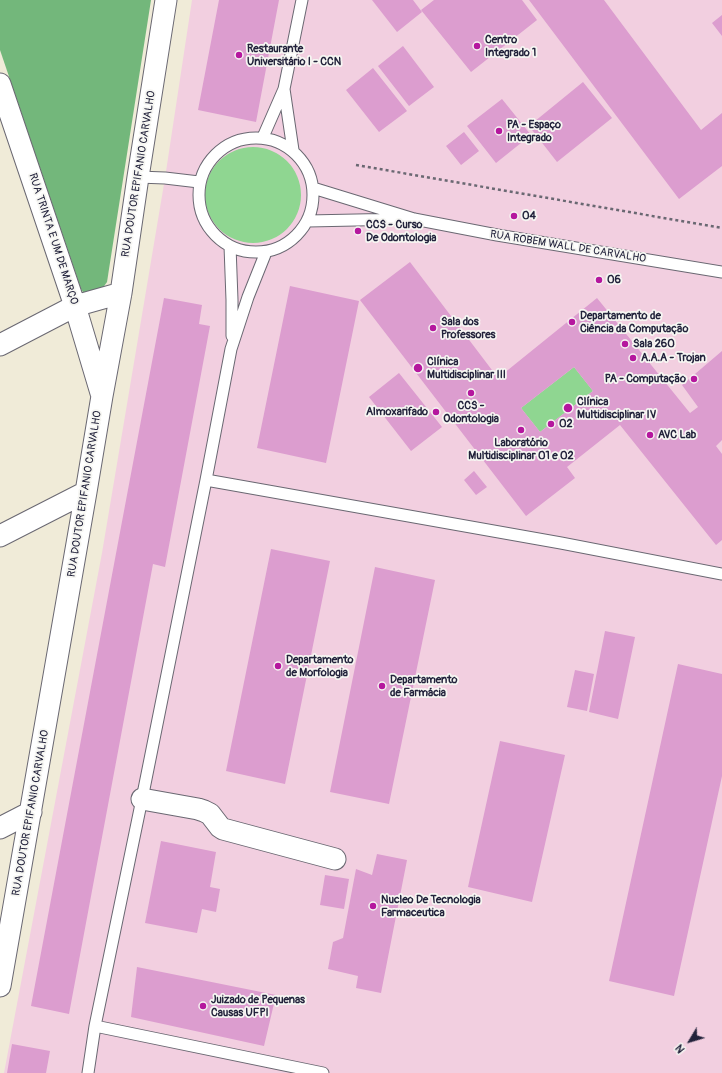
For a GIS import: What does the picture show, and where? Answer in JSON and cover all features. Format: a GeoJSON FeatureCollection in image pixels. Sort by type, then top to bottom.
{"type":"FeatureCollection","features":[{"type":"Feature","properties":{"kind":"street","name":"RUA DOUTOR EPIFANIO CARVALHO"},"geometry":{"type":"LineString","coordinates":[[0,986],[121,293],[166,0]]}},
{"type":"Feature","properties":{"kind":"street","name":"RUA TRINTA E UM DE MARÇO"},"geometry":{"type":"LineString","coordinates":[[0,84],[6,118],[75,306],[102,396]]}},
{"type":"Feature","properties":{"kind":"street"},"geometry":{"type":"LineString","coordinates":[[0,345],[75,306],[121,293]]}},
{"type":"Feature","properties":{"kind":"street"},"geometry":{"type":"LineString","coordinates":[[0,536],[86,492]]}},
{"type":"Feature","properties":{"kind":"street"},"geometry":{"type":"LineString","coordinates":[[142,799],[198,809],[210,814],[223,829],[335,859]]}},
{"type":"Feature","properties":{"kind":"street"},"geometry":{"type":"LineString","coordinates":[[0,828],[31,812]]}},
{"type":"Feature","properties":{"kind":"lane"},"geometry":{"type":"LineString","coordinates":[[263,137],[284,89],[302,0]]}},
{"type":"Feature","properties":{"kind":"lane"},"geometry":{"type":"LineString","coordinates":[[284,89],[293,150]]}},
{"type":"Feature","properties":{"kind":"lane"},"geometry":{"type":"LineString","coordinates":[[263,137],[279,142],[293,150],[307,168],[313,188],[313,205],[308,221],[298,235],[283,246],[266,252],[247,252],[230,246],[214,235],[204,219],[198,201],[199,182],[206,166],[216,152],[236,141],[246,138],[263,137]]}},
{"type":"Feature","properties":{"kind":"lane"},"geometry":{"type":"LineString","coordinates":[[138,177],[165,178],[199,182]]}},
{"type":"Feature","properties":{"kind":"lane","name":"RUA ROBEM WALL DE CARVALHO"},"geometry":{"type":"LineString","coordinates":[[313,188],[414,219],[497,235],[722,272]]}},
{"type":"Feature","properties":{"kind":"lane","name":"RUA ROBEM WALL DE CARVALHO"},"geometry":{"type":"LineString","coordinates":[[308,221],[414,219]]}},
{"type":"Feature","properties":{"kind":"lane"},"geometry":{"type":"LineString","coordinates":[[230,246],[232,300],[231,349]]}},
{"type":"Feature","properties":{"kind":"lane"},"geometry":{"type":"LineString","coordinates":[[88,1073],[95,1026],[142,799],[231,349],[248,297],[266,252]]}},
{"type":"Feature","properties":{"kind":"lane"},"geometry":{"type":"LineString","coordinates":[[206,480],[554,542],[722,574]]}},
{"type":"Feature","properties":{"kind":"lane"},"geometry":{"type":"LineString","coordinates":[[95,1026],[323,1073]]}},
{"type":"Feature","properties":{"kind":"path"},"geometry":{"type":"LineString","coordinates":[[356,165],[722,228]]}},
{"type":"Feature","properties":{"kind":"shaded area"},"geometry":{"type":"Polygon","coordinates":[[[192,0],[722,0],[722,1073],[4,1073],[102,553],[165,178],[192,0]]]}},
{"type":"Feature","properties":{"kind":"green space"},"geometry":{"type":"Polygon","coordinates":[[[0,0],[151,0],[107,282],[102,289],[85,295],[81,289],[0,50],[0,0]]]}},
{"type":"Feature","properties":{"kind":"green space"},"geometry":{"type":"Polygon","coordinates":[[[253,147],[271,151],[287,161],[297,177],[301,195],[297,213],[287,229],[271,239],[253,243],[235,239],[219,229],[209,213],[205,195],[209,177],[219,161],[235,151],[253,147]]]}},
{"type":"Feature","properties":{"kind":"green space"},"geometry":{"type":"Polygon","coordinates":[[[574,367],[593,391],[540,432],[521,408],[574,367]]]}},
{"type":"Feature","properties":{"kind":"building","name":"Restaurante Universitário I - CCN"},"geometry":{"type":"Polygon","coordinates":[[[219,0],[279,0],[256,122],[198,110],[219,0]]]}},
{"type":"Feature","properties":{"kind":"building"},"geometry":{"type":"Polygon","coordinates":[[[372,0],[413,0],[422,12],[397,32],[372,0]]]}},
{"type":"Feature","properties":{"kind":"building","name":"Centro Integrado 1"},"geometry":{"type":"Polygon","coordinates":[[[434,0],[522,0],[537,20],[471,72],[421,10],[434,0]]]}},
{"type":"Feature","properties":{"kind":"building"},"geometry":{"type":"Polygon","coordinates":[[[529,0],[604,0],[701,130],[722,113],[722,166],[679,199],[529,0]]]}},
{"type":"Feature","properties":{"kind":"building"},"geometry":{"type":"Polygon","coordinates":[[[722,15],[722,36],[712,23],[722,15]]]}},
{"type":"Feature","properties":{"kind":"building"},"geometry":{"type":"Polygon","coordinates":[[[403,46],[434,87],[409,106],[378,66],[403,46]]]}},
{"type":"Feature","properties":{"kind":"building"},"geometry":{"type":"Polygon","coordinates":[[[373,68],[407,111],[379,132],[346,90],[373,68]]]}},
{"type":"Feature","properties":{"kind":"building"},"geometry":{"type":"Polygon","coordinates":[[[583,82],[612,118],[557,162],[529,126],[583,82]]]}},
{"type":"Feature","properties":{"kind":"building","name":"PA - Espaço Integrado"},"geometry":{"type":"Polygon","coordinates":[[[502,99],[531,135],[496,163],[467,126],[502,99]]]}},
{"type":"Feature","properties":{"kind":"building"},"geometry":{"type":"Polygon","coordinates":[[[464,132],[479,151],[461,165],[446,146],[464,132]]]}},
{"type":"Feature","properties":{"kind":"building"},"geometry":{"type":"Polygon","coordinates":[[[410,262],[498,378],[597,298],[690,413],[698,407],[682,385],[722,351],[722,440],[716,446],[722,454],[722,540],[716,545],[620,425],[567,467],[575,478],[526,516],[360,300],[410,262]],[[574,367],[521,408],[540,432],[593,391],[574,367]]]}},
{"type":"Feature","properties":{"kind":"building"},"geometry":{"type":"Polygon","coordinates":[[[290,286],[359,301],[326,463],[257,448],[290,286]]]}},
{"type":"Feature","properties":{"kind":"building"},"geometry":{"type":"Polygon","coordinates":[[[164,298],[202,305],[199,324],[210,326],[165,567],[153,564],[69,1014],[31,1006],[164,298]]]}},
{"type":"Feature","properties":{"kind":"building"},"geometry":{"type":"Polygon","coordinates":[[[399,373],[442,427],[411,451],[369,397],[399,373]]]}},
{"type":"Feature","properties":{"kind":"building"},"geometry":{"type":"Polygon","coordinates":[[[474,471],[487,487],[476,495],[464,480],[474,471]]]}},
{"type":"Feature","properties":{"kind":"building","name":"Departamento de Morfologia"},"geometry":{"type":"Polygon","coordinates":[[[271,549],[330,561],[285,784],[226,771],[271,549]]]}},
{"type":"Feature","properties":{"kind":"building","name":"Departamento de Farmácia"},"geometry":{"type":"Polygon","coordinates":[[[375,567],[435,580],[389,804],[330,792],[375,567]]]}},
{"type":"Feature","properties":{"kind":"building"},"geometry":{"type":"Polygon","coordinates":[[[605,631],[635,637],[618,719],[589,712],[605,631]]]}},
{"type":"Feature","properties":{"kind":"building"},"geometry":{"type":"Polygon","coordinates":[[[678,664],[722,674],[722,776],[674,996],[609,981],[678,664]]]}},
{"type":"Feature","properties":{"kind":"building"},"geometry":{"type":"Polygon","coordinates":[[[575,670],[594,674],[587,711],[567,707],[575,670]]]}},
{"type":"Feature","properties":{"kind":"building"},"geometry":{"type":"Polygon","coordinates":[[[500,741],[565,755],[532,902],[468,887],[500,741]]]}},
{"type":"Feature","properties":{"kind":"building"},"geometry":{"type":"Polygon","coordinates":[[[161,841],[216,852],[210,887],[220,889],[216,912],[202,909],[197,933],[145,923],[161,841]]]}},
{"type":"Feature","properties":{"kind":"building","name":"Nucleo De Tecnologia Farmaceutica"},"geometry":{"type":"Polygon","coordinates":[[[377,854],[407,860],[381,993],[356,988],[358,976],[328,969],[333,942],[343,938],[356,869],[372,875],[377,854]]]}},
{"type":"Feature","properties":{"kind":"building"},"geometry":{"type":"Polygon","coordinates":[[[325,875],[349,879],[344,909],[320,905],[325,875]]]}},
{"type":"Feature","properties":{"kind":"building","name":"Juizado de Pequenas Causas UFPI"},"geometry":{"type":"Polygon","coordinates":[[[137,967],[276,995],[264,1046],[131,1017],[137,967]]]}},
{"type":"Feature","properties":{"kind":"building"},"geometry":{"type":"Polygon","coordinates":[[[12,1044],[50,1051],[46,1073],[7,1073],[12,1044]]]}},
{"type":"Feature","properties":{"kind":"place","name":"Centro Integrado 1"},"geometry":{"type":"Point","coordinates":[477,46]}},
{"type":"Feature","properties":{"kind":"place","name":"Restaurante Universitário I - CCN"},"geometry":{"type":"Point","coordinates":[239,55]}},
{"type":"Feature","properties":{"kind":"place","name":"PA - Espaço Integrado"},"geometry":{"type":"Point","coordinates":[499,131]}},
{"type":"Feature","properties":{"kind":"place","name":"04"},"geometry":{"type":"Point","coordinates":[514,216]}},
{"type":"Feature","properties":{"kind":"place","name":"CCS - Curso De Odontologia"},"geometry":{"type":"Point","coordinates":[358,231]}},
{"type":"Feature","properties":{"kind":"place","name":"06"},"geometry":{"type":"Point","coordinates":[599,280]}},
{"type":"Feature","properties":{"kind":"place","name":"Departamento de Ciência da Computação"},"geometry":{"type":"Point","coordinates":[572,322]}},
{"type":"Feature","properties":{"kind":"place","name":"Sala dos Professores"},"geometry":{"type":"Point","coordinates":[433,328]}},
{"type":"Feature","properties":{"kind":"place","name":"Sala 260"},"geometry":{"type":"Point","coordinates":[625,344]}},
{"type":"Feature","properties":{"kind":"place","name":"A.A.A - Trojan"},"geometry":{"type":"Point","coordinates":[633,358]}},
{"type":"Feature","properties":{"kind":"place","name":"Clínica Multidisciplinar III"},"geometry":{"type":"Point","coordinates":[418,368]}},
{"type":"Feature","properties":{"kind":"place","name":"PA - Computação"},"geometry":{"type":"Point","coordinates":[694,379]}},
{"type":"Feature","properties":{"kind":"place","name":"CCS - Odontologia"},"geometry":{"type":"Point","coordinates":[471,393]}},
{"type":"Feature","properties":{"kind":"place","name":"Clínica Multidisciplinar IV"},"geometry":{"type":"Point","coordinates":[568,408]}},
{"type":"Feature","properties":{"kind":"place","name":"Almoxarifado"},"geometry":{"type":"Point","coordinates":[436,412]}},
{"type":"Feature","properties":{"kind":"place","name":"02"},"geometry":{"type":"Point","coordinates":[551,424]}},
{"type":"Feature","properties":{"kind":"place","name":"Laboratório Multidisciplinar 01 e 02"},"geometry":{"type":"Point","coordinates":[521,430]}},
{"type":"Feature","properties":{"kind":"place","name":"AVC Lab"},"geometry":{"type":"Point","coordinates":[650,435]}},
{"type":"Feature","properties":{"kind":"place","name":"Departamento de Morfologia"},"geometry":{"type":"Point","coordinates":[278,666]}},
{"type":"Feature","properties":{"kind":"place","name":"Departamento de Farmácia"},"geometry":{"type":"Point","coordinates":[382,686]}},
{"type":"Feature","properties":{"kind":"place","name":"Nucleo De Tecnologia Farmaceutica"},"geometry":{"type":"Point","coordinates":[373,906]}},
{"type":"Feature","properties":{"kind":"place","name":"Juizado de Pequenas Causas UFPI"},"geometry":{"type":"Point","coordinates":[203,1006]}}]}
